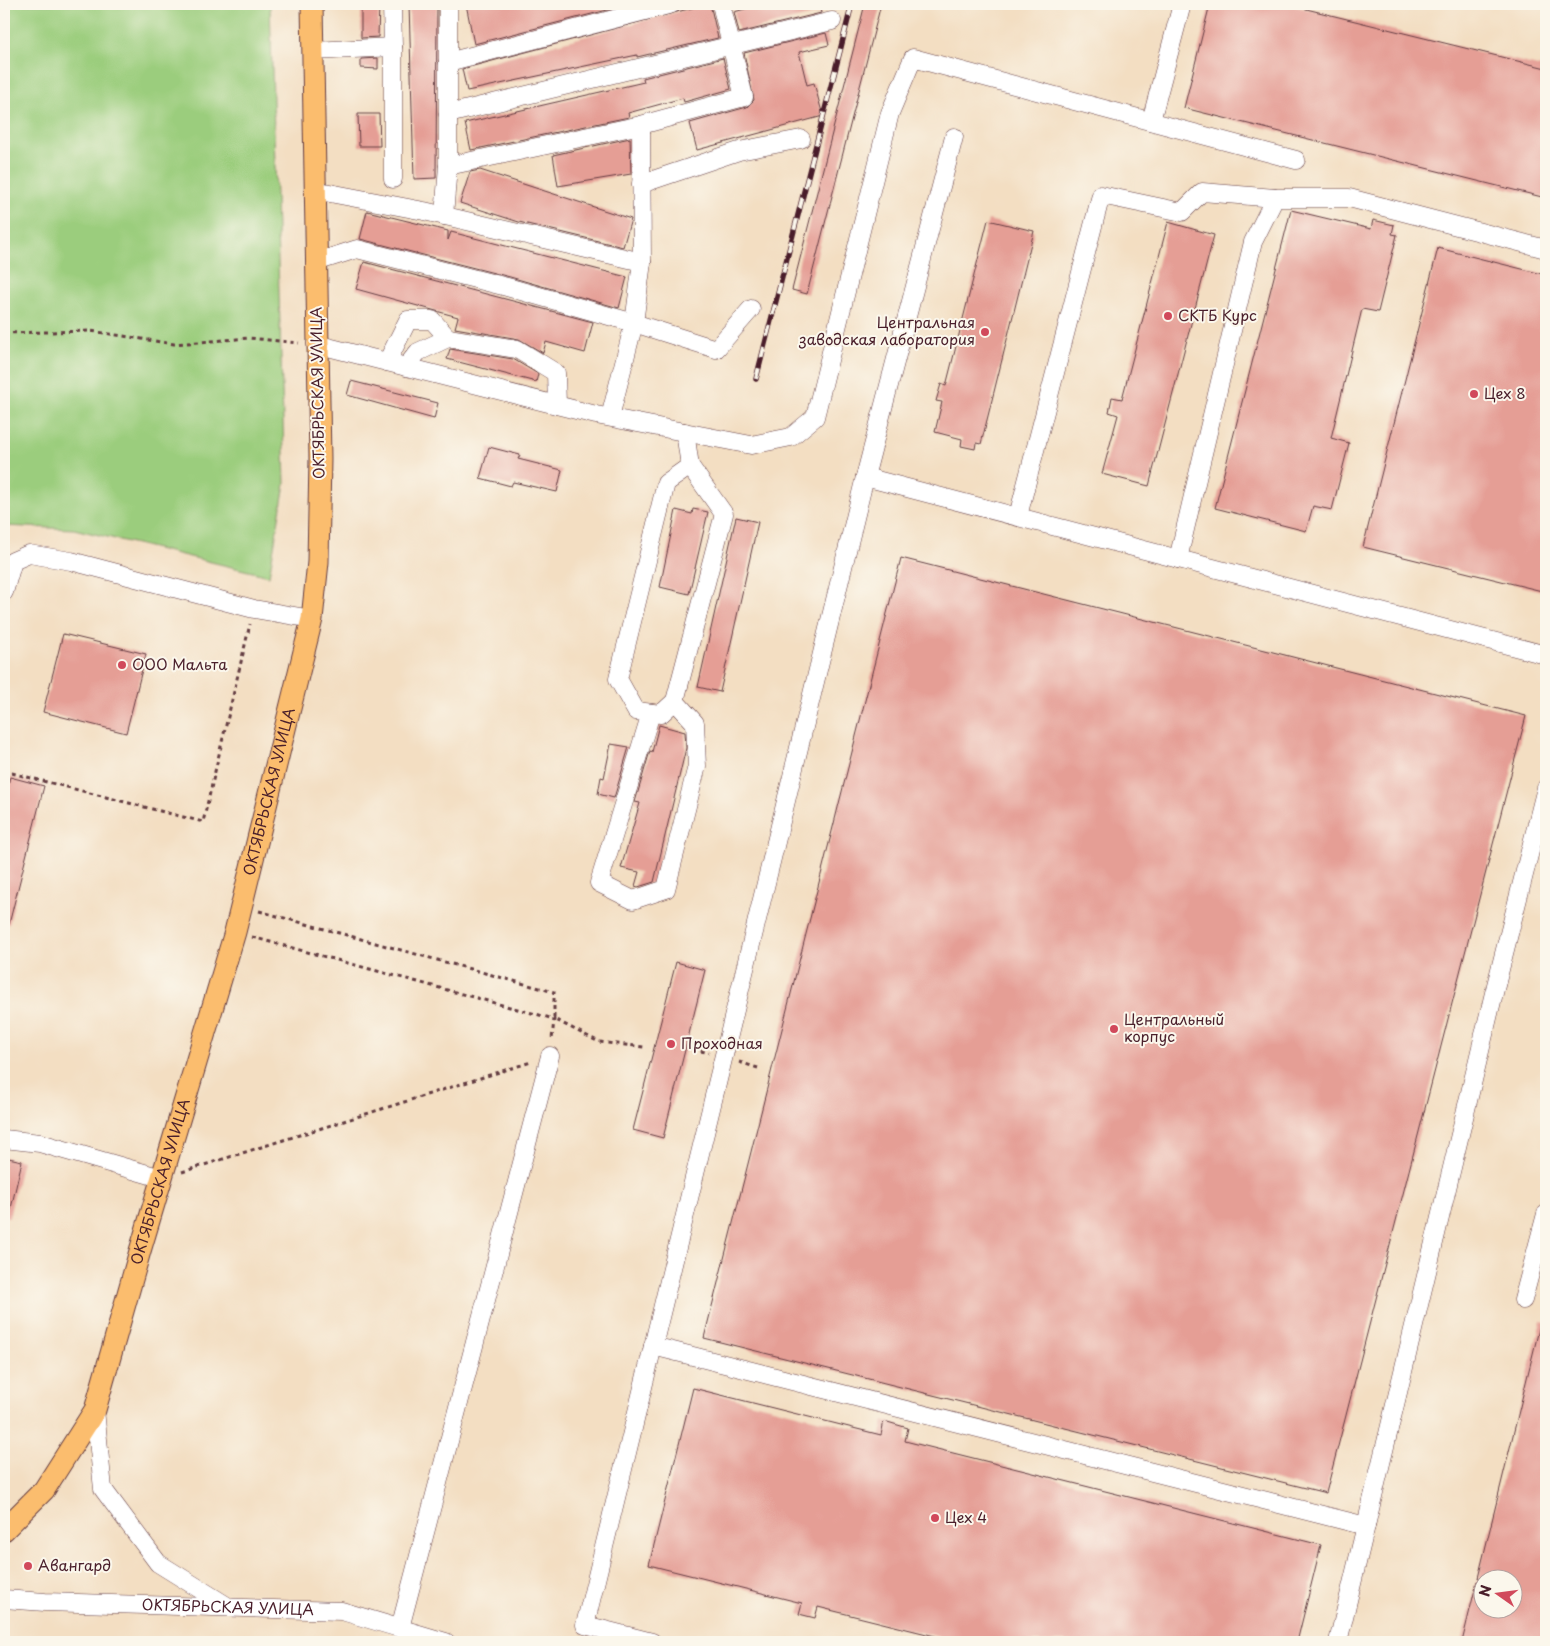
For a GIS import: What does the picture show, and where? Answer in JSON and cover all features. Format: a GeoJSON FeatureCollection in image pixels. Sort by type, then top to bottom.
{"type":"FeatureCollection","features":[{"type":"Feature","properties":{"kind":"main road","name":"ОКТЯБРЬСКАЯ УЛИЦА"},"geometry":{"type":"LineString","coordinates":[[4,1530],[44,1490],[95,1410],[234,932],[312,619],[318,562],[320,460],[316,344],[312,4]]}},
{"type":"Feature","properties":{"kind":"street"},"geometry":{"type":"LineString","coordinates":[[392,4],[393,179]]}},
{"type":"Feature","properties":{"kind":"street"},"geometry":{"type":"LineString","coordinates":[[444,216],[448,166],[448,4]]}},
{"type":"Feature","properties":{"kind":"street"},"geometry":{"type":"LineString","coordinates":[[448,62],[672,4]]}},
{"type":"Feature","properties":{"kind":"street"},"geometry":{"type":"LineString","coordinates":[[448,166],[641,125],[744,97],[721,4]]}},
{"type":"Feature","properties":{"kind":"street"},"geometry":{"type":"LineString","coordinates":[[1151,121],[1182,4]]}},
{"type":"Feature","properties":{"kind":"street"},"geometry":{"type":"LineString","coordinates":[[448,114],[832,21]]}},
{"type":"Feature","properties":{"kind":"street"},"geometry":{"type":"LineString","coordinates":[[313,51],[393,46]]}},
{"type":"Feature","properties":{"kind":"street"},"geometry":{"type":"LineString","coordinates":[[316,344],[557,405],[751,445],[790,436],[815,417],[890,112],[914,58],[1296,160]]}},
{"type":"Feature","properties":{"kind":"street"},"geometry":{"type":"LineString","coordinates":[[610,417],[634,323],[642,262],[641,125]]}},
{"type":"Feature","properties":{"kind":"street"},"geometry":{"type":"LineString","coordinates":[[652,1642],[585,1625],[865,477],[954,137]]}},
{"type":"Feature","properties":{"kind":"street"},"geometry":{"type":"LineString","coordinates":[[641,184],[739,151],[801,139]]}},
{"type":"Feature","properties":{"kind":"street"},"geometry":{"type":"LineString","coordinates":[[314,190],[444,216],[642,262]]}},
{"type":"Feature","properties":{"kind":"street"},"geometry":{"type":"LineString","coordinates":[[1018,516],[1101,195],[1182,212],[1202,192],[1275,198],[1350,198],[1546,249]]}},
{"type":"Feature","properties":{"kind":"street"},"geometry":{"type":"LineString","coordinates":[[1178,559],[1253,242],[1275,198]]}},
{"type":"Feature","properties":{"kind":"street"},"geometry":{"type":"LineString","coordinates":[[316,262],[357,249],[507,287],[634,323],[716,349],[751,309]]}},
{"type":"Feature","properties":{"kind":"street"},"geometry":{"type":"LineString","coordinates":[[388,362],[408,320],[432,320],[448,338]]}},
{"type":"Feature","properties":{"kind":"street"},"geometry":{"type":"LineString","coordinates":[[406,367],[418,352],[448,338],[517,349],[556,373],[557,405]]}},
{"type":"Feature","properties":{"kind":"street"},"geometry":{"type":"LineString","coordinates":[[685,432],[690,466],[724,514],[675,701],[661,714],[636,711],[618,679],[666,483],[690,466]]}},
{"type":"Feature","properties":{"kind":"street"},"geometry":{"type":"LineString","coordinates":[[865,477],[1546,655]]}},
{"type":"Feature","properties":{"kind":"street"},"geometry":{"type":"LineString","coordinates":[[4,592],[13,561],[29,554],[71,561],[254,609],[312,619]]}},
{"type":"Feature","properties":{"kind":"street"},"geometry":{"type":"LineString","coordinates":[[651,713],[599,883],[633,900],[666,889],[697,766],[695,723],[675,701]]}},
{"type":"Feature","properties":{"kind":"street"},"geometry":{"type":"LineString","coordinates":[[1338,1642],[1491,1007],[1546,788]]}},
{"type":"Feature","properties":{"kind":"street"},"geometry":{"type":"LineString","coordinates":[[400,1628],[550,1056]]}},
{"type":"Feature","properties":{"kind":"street"},"geometry":{"type":"LineString","coordinates":[[4,1139],[40,1143],[161,1178]]}},
{"type":"Feature","properties":{"kind":"street"},"geometry":{"type":"LineString","coordinates":[[1523,1300],[1546,1214]]}},
{"type":"Feature","properties":{"kind":"street"},"geometry":{"type":"LineString","coordinates":[[653,1346],[1366,1526]]}},
{"type":"Feature","properties":{"kind":"street"},"geometry":{"type":"LineString","coordinates":[[95,1410],[103,1489],[158,1563],[227,1607]]}},
{"type":"Feature","properties":{"kind":"street","name":"ОКТЯБРЬСКАЯ УЛИЦА"},"geometry":{"type":"LineString","coordinates":[[4,1599],[45,1602],[342,1611],[440,1641]]}},
{"type":"Feature","properties":{"kind":"path"},"geometry":{"type":"LineString","coordinates":[[4,334],[91,331],[174,344],[249,338],[316,344]]}},
{"type":"Feature","properties":{"kind":"path"},"geometry":{"type":"LineString","coordinates":[[4,772],[203,822],[254,609]]}},
{"type":"Feature","properties":{"kind":"path"},"geometry":{"type":"LineString","coordinates":[[161,1178],[550,1056],[554,1019],[554,992],[241,906]]}},
{"type":"Feature","properties":{"kind":"path"},"geometry":{"type":"LineString","coordinates":[[234,932],[554,1019],[599,1042],[644,1047]]}},
{"type":"Feature","properties":{"kind":"green space"},"geometry":{"type":"Polygon","coordinates":[[[4,4],[270,4],[285,484],[269,576],[74,529],[4,526],[4,4]]]}},
{"type":"Feature","properties":{"kind":"building"},"geometry":{"type":"Polygon","coordinates":[[[361,4],[379,4],[378,37],[361,38],[361,4]]]}},
{"type":"Feature","properties":{"kind":"building"},"geometry":{"type":"Polygon","coordinates":[[[409,4],[437,4],[436,178],[414,179],[409,4]]]}},
{"type":"Feature","properties":{"kind":"building"},"geometry":{"type":"Polygon","coordinates":[[[466,4],[631,4],[474,44],[466,4]]]}},
{"type":"Feature","properties":{"kind":"building"},"geometry":{"type":"Polygon","coordinates":[[[710,4],[718,38],[637,57],[637,55],[467,91],[462,69],[710,4]]]}},
{"type":"Feature","properties":{"kind":"building"},"geometry":{"type":"Polygon","coordinates":[[[763,4],[819,4],[821,13],[739,33],[734,12],[763,4]]]}},
{"type":"Feature","properties":{"kind":"building"},"geometry":{"type":"Polygon","coordinates":[[[865,4],[881,4],[807,294],[792,290],[865,4]]]}},
{"type":"Feature","properties":{"kind":"building"},"geometry":{"type":"Polygon","coordinates":[[[1210,4],[1286,4],[1546,68],[1546,198],[1184,108],[1210,4]]]}},
{"type":"Feature","properties":{"kind":"building"},"geometry":{"type":"Polygon","coordinates":[[[826,33],[829,45],[799,52],[807,85],[814,83],[823,116],[697,150],[690,123],[747,107],[754,100],[744,53],[826,33]]]}},
{"type":"Feature","properties":{"kind":"building"},"geometry":{"type":"Polygon","coordinates":[[[378,58],[378,69],[361,68],[361,59],[378,58]]]}},
{"type":"Feature","properties":{"kind":"building"},"geometry":{"type":"Polygon","coordinates":[[[723,58],[731,89],[684,102],[683,98],[628,113],[629,117],[471,150],[465,123],[644,82],[643,78],[723,58]]]}},
{"type":"Feature","properties":{"kind":"building"},"geometry":{"type":"Polygon","coordinates":[[[358,114],[379,114],[380,146],[359,146],[358,114]]]}},
{"type":"Feature","properties":{"kind":"building"},"geometry":{"type":"Polygon","coordinates":[[[630,138],[631,174],[558,186],[553,155],[630,138]]]}},
{"type":"Feature","properties":{"kind":"building"},"geometry":{"type":"Polygon","coordinates":[[[480,170],[631,219],[623,247],[519,222],[460,203],[470,172],[480,170]]]}},
{"type":"Feature","properties":{"kind":"building"},"geometry":{"type":"Polygon","coordinates":[[[1291,210],[1371,229],[1373,220],[1394,225],[1392,234],[1397,235],[1378,312],[1362,309],[1331,438],[1349,443],[1332,510],[1313,506],[1306,531],[1215,508],[1291,210]]]}},
{"type":"Feature","properties":{"kind":"building"},"geometry":{"type":"Polygon","coordinates":[[[367,211],[448,231],[448,240],[451,232],[627,277],[619,308],[510,277],[360,239],[367,211]]]}},
{"type":"Feature","properties":{"kind":"building","name":"Центральная заводская лаборатория"},"geometry":{"type":"Polygon","coordinates":[[[988,220],[1034,231],[981,444],[976,443],[975,449],[961,446],[962,439],[935,432],[942,402],[936,401],[941,384],[946,386],[988,220]]]}},
{"type":"Feature","properties":{"kind":"building","name":"СКТБ Курс"},"geometry":{"type":"Polygon","coordinates":[[[1168,222],[1214,235],[1149,486],[1102,474],[1118,415],[1109,412],[1112,397],[1122,399],[1168,222]]]}},
{"type":"Feature","properties":{"kind":"building","name":"Цех 8"},"geometry":{"type":"Polygon","coordinates":[[[1438,248],[1546,275],[1546,572],[1542,591],[1363,547],[1438,248]]]}},
{"type":"Feature","properties":{"kind":"building"},"geometry":{"type":"Polygon","coordinates":[[[364,262],[593,322],[585,353],[546,342],[543,353],[519,339],[455,328],[458,317],[356,289],[364,262]]]}},
{"type":"Feature","properties":{"kind":"building"},"geometry":{"type":"Polygon","coordinates":[[[450,349],[513,359],[538,374],[536,382],[447,359],[450,349]]]}},
{"type":"Feature","properties":{"kind":"building"},"geometry":{"type":"Polygon","coordinates":[[[351,381],[438,403],[434,419],[347,395],[351,381]]]}},
{"type":"Feature","properties":{"kind":"building"},"geometry":{"type":"Polygon","coordinates":[[[489,447],[520,455],[518,459],[562,470],[557,492],[513,482],[511,486],[480,478],[489,447]]]}},
{"type":"Feature","properties":{"kind":"building"},"geometry":{"type":"Polygon","coordinates":[[[693,509],[708,512],[689,594],[660,587],[676,510],[692,514],[693,509]]]}},
{"type":"Feature","properties":{"kind":"building"},"geometry":{"type":"Polygon","coordinates":[[[736,517],[758,522],[720,692],[698,687],[736,517]]]}},
{"type":"Feature","properties":{"kind":"building","name":"Центральный корпус"},"geometry":{"type":"Polygon","coordinates":[[[901,558],[1526,716],[1326,1493],[704,1338],[901,558]]]}},
{"type":"Feature","properties":{"kind":"building"},"geometry":{"type":"Polygon","coordinates":[[[63,634],[146,654],[126,733],[43,712],[63,634]]]}},
{"type":"Feature","properties":{"kind":"building"},"geometry":{"type":"Polygon","coordinates":[[[659,725],[685,732],[686,748],[654,882],[638,887],[635,886],[639,872],[621,868],[640,803],[635,802],[659,725]]]}},
{"type":"Feature","properties":{"kind":"building"},"geometry":{"type":"Polygon","coordinates":[[[611,744],[629,747],[614,798],[598,794],[601,777],[604,778],[611,744]]]}},
{"type":"Feature","properties":{"kind":"building"},"geometry":{"type":"Polygon","coordinates":[[[10,777],[44,786],[9,924],[4,924],[4,800],[10,777]]]}},
{"type":"Feature","properties":{"kind":"building","name":"Проходная"},"geometry":{"type":"Polygon","coordinates":[[[676,962],[705,970],[663,1138],[633,1130],[676,962]]]}},
{"type":"Feature","properties":{"kind":"building"},"geometry":{"type":"Polygon","coordinates":[[[4,1157],[22,1161],[9,1217],[4,1216],[4,1157]]]}},
{"type":"Feature","properties":{"kind":"building"},"geometry":{"type":"Polygon","coordinates":[[[1541,1321],[1546,1322],[1546,1642],[1462,1642],[1472,1601],[1472,1618],[1522,1618],[1522,1568],[1480,1568],[1541,1321]]]}},
{"type":"Feature","properties":{"kind":"building","name":"Цех 4"},"geometry":{"type":"Polygon","coordinates":[[[693,1388],[881,1435],[884,1421],[908,1428],[905,1441],[1321,1545],[1297,1642],[959,1642],[818,1607],[815,1618],[799,1614],[802,1603],[649,1565],[693,1388]]]}},
{"type":"Feature","properties":{"kind":"railway"},"geometry":{"type":"LineString","coordinates":[[756,379],[852,4]]}},
{"type":"Feature","properties":{"kind":"place","name":"СКТБ Курс"},"geometry":{"type":"Point","coordinates":[1168,316]}},
{"type":"Feature","properties":{"kind":"place","name":"Центральная заводская лаборатория"},"geometry":{"type":"Point","coordinates":[985,332]}},
{"type":"Feature","properties":{"kind":"place","name":"Цех 8"},"geometry":{"type":"Point","coordinates":[1474,394]}},
{"type":"Feature","properties":{"kind":"place","name":"ООО Мальта"},"geometry":{"type":"Point","coordinates":[122,665]}},
{"type":"Feature","properties":{"kind":"place","name":"Центральный корпус"},"geometry":{"type":"Point","coordinates":[1114,1029]}},
{"type":"Feature","properties":{"kind":"place","name":"Проходная"},"geometry":{"type":"Point","coordinates":[671,1044]}},
{"type":"Feature","properties":{"kind":"place","name":"Цех 4"},"geometry":{"type":"Point","coordinates":[935,1518]}},
{"type":"Feature","properties":{"kind":"place","name":"Авангард"},"geometry":{"type":"Point","coordinates":[28,1566]}}]}
